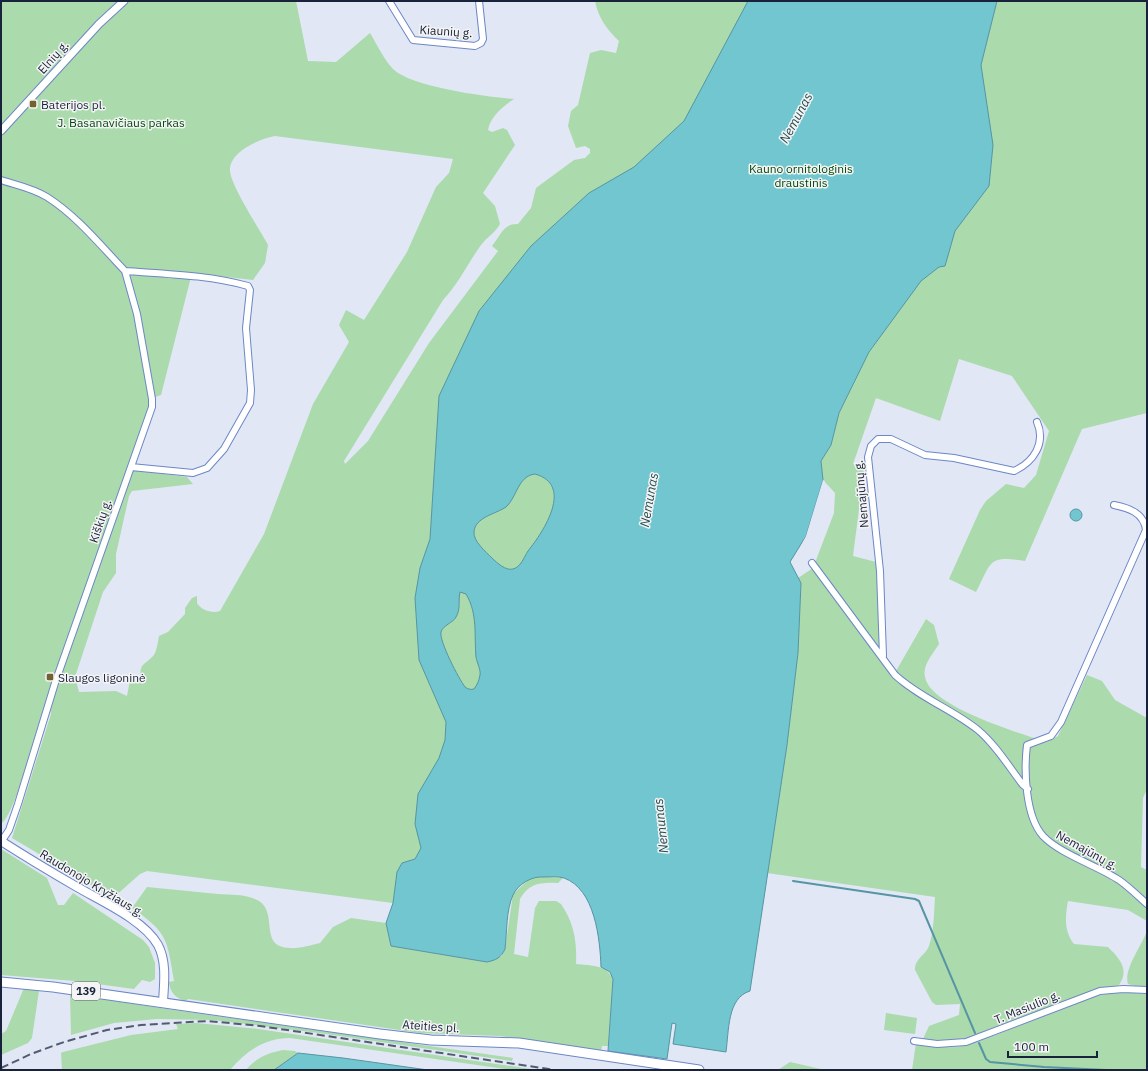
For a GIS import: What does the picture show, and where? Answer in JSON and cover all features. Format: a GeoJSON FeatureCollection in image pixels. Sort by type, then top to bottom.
{"type":"FeatureCollection","features":[{"type":"Feature","properties":{"kind":"main road","name":"Raudonojo Kryžiaus g."},"geometry":{"type":"LineString","coordinates":[[1,842],[115,910],[146,931],[157,943],[162,956],[164,985],[163,1002]]}},
{"type":"Feature","properties":{"kind":"main road","name":"139"},"geometry":{"type":"LineString","coordinates":[[1,982],[47,986],[163,1002]]}},
{"type":"Feature","properties":{"kind":"main road","name":"Ateities pl."},"geometry":{"type":"LineString","coordinates":[[163,1002],[408,1037],[519,1043],[699,1070]]}},
{"type":"Feature","properties":{"kind":"street","name":"Elnių g."},"geometry":{"type":"LineString","coordinates":[[1,131],[102,20],[124,1]]}},
{"type":"Feature","properties":{"kind":"street","name":"Kiaunių g."},"geometry":{"type":"LineString","coordinates":[[389,1],[413,40],[474,46],[481,43],[483,39],[479,1]]}},
{"type":"Feature","properties":{"kind":"street"},"geometry":{"type":"LineString","coordinates":[[1,180],[33,190],[46,196],[68,214],[125,271],[173,274],[235,282],[248,286],[250,296],[246,328],[251,396],[250,404],[224,450],[207,468],[193,473],[131,467]]}},
{"type":"Feature","properties":{"kind":"street","name":"Kiškių g."},"geometry":{"type":"LineString","coordinates":[[1,842],[9,830],[55,683],[150,416],[152,399],[136,314],[125,271]]}},
{"type":"Feature","properties":{"kind":"street","name":"Nemajūnų g."},"geometry":{"type":"LineString","coordinates":[[883,656],[880,571],[868,457],[871,446],[878,439],[891,438],[925,454],[954,458],[1014,471],[1032,460],[1037,452],[1040,430],[1037,422]]}},
{"type":"Feature","properties":{"kind":"street","name":"Nemajūnų g."},"geometry":{"type":"LineString","coordinates":[[1114,505],[1124,507],[1141,516],[1145,522],[1146,530],[1061,722],[1051,736],[1027,745],[1025,761],[1030,809],[1034,821],[1044,838],[1120,880],[1147,904]]}},
{"type":"Feature","properties":{"kind":"street"},"geometry":{"type":"LineString","coordinates":[[812,563],[896,675],[908,688],[967,722],[983,735],[1023,785],[1028,789]]}},
{"type":"Feature","properties":{"kind":"street","name":"T. Masiulio g."},"geometry":{"type":"LineString","coordinates":[[914,1041],[937,1044],[966,1042],[1100,991],[1123,989],[1147,990]]}},
{"type":"Feature","properties":{"kind":"green space","name":"J. Basanavičiaus parkas"},"geometry":{"type":"Polygon","coordinates":[[[1,1],[296,1],[308,61],[336,62],[370,33],[390,66],[402,75],[432,86],[450,90],[514,99],[501,108],[494,116],[488,130],[492,132],[503,128],[507,130],[515,145],[483,193],[495,206],[500,224],[481,245],[459,280],[443,300],[344,461],[345,464],[368,441],[429,343],[498,251],[492,246],[500,234],[509,226],[518,224],[531,208],[536,188],[574,160],[585,158],[590,153],[590,149],[585,146],[576,148],[568,126],[571,111],[578,105],[590,53],[601,50],[616,53],[619,41],[604,23],[598,12],[595,1],[1147,1],[1147,413],[1082,429],[1025,561],[1013,559],[997,560],[985,573],[976,592],[949,579],[980,510],[986,501],[1006,484],[1024,488],[1036,475],[1049,431],[1012,376],[959,359],[940,421],[876,398],[853,464],[864,470],[853,556],[876,562],[881,659],[892,678],[926,619],[934,625],[939,644],[925,668],[925,677],[931,688],[942,699],[978,717],[1046,742],[1058,736],[1087,675],[1102,681],[1115,700],[1147,718],[1147,789],[1143,798],[1141,867],[1147,870],[1147,921],[1128,910],[1068,901],[1066,913],[1068,934],[1074,944],[1108,947],[1116,955],[1122,964],[1123,969],[1122,979],[1119,985],[1094,990],[968,1038],[946,1041],[923,1039],[929,1026],[959,1015],[960,1004],[936,1005],[932,1002],[915,970],[916,963],[929,946],[931,940],[934,922],[935,897],[767,873],[787,745],[798,653],[801,583],[798,578],[813,568],[834,513],[835,493],[823,480],[821,461],[831,445],[839,413],[869,352],[882,334],[394,895],[393,903],[147,871],[140,874],[113,898],[12,838],[51,714],[50,706],[132,470],[187,477],[193,484],[132,491],[129,496],[116,554],[116,573],[103,592],[75,677],[79,692],[116,691],[127,696],[130,680],[135,679],[141,682],[141,668],[154,655],[159,636],[168,632],[185,614],[185,608],[192,598],[197,596],[197,603],[210,612],[220,611],[264,534],[313,404],[349,342],[339,325],[346,310],[364,320],[407,252],[436,187],[449,173],[453,159],[275,136],[246,147],[234,158],[230,171],[235,187],[268,245],[265,263],[253,280],[192,273],[161,395],[150,399],[145,423],[72,626],[44,708],[19,789],[6,819],[1,824],[1,1]]]}},
{"type":"Feature","properties":{"kind":"green space"},"geometry":{"type":"Polygon","coordinates":[[[1,849],[47,878],[58,905],[64,905],[73,893],[143,940],[149,947],[155,963],[155,979],[150,982],[142,980],[134,989],[75,981],[1,975],[1,849]]]}},
{"type":"Feature","properties":{"kind":"green space"},"geometry":{"type":"Polygon","coordinates":[[[535,876],[563,878],[558,883],[541,883],[531,887],[520,899],[514,954],[528,957],[535,908],[539,901],[556,901],[561,904],[569,918],[574,932],[576,964],[602,968],[610,974],[613,979],[608,1046],[602,1046],[601,1051],[500,1036],[420,1033],[188,999],[185,1001],[176,997],[171,989],[169,982],[174,981],[170,955],[164,938],[153,924],[132,908],[147,887],[243,896],[253,898],[264,905],[269,920],[271,935],[274,942],[280,946],[297,948],[320,943],[333,927],[351,918],[386,923],[391,946],[487,962],[502,956],[505,949],[513,894],[528,880],[535,876]]]}},
{"type":"Feature","properties":{"kind":"green space"},"geometry":{"type":"Polygon","coordinates":[[[1147,931],[1147,987],[1128,984],[1127,978],[1130,965],[1147,931]]]}},
{"type":"Feature","properties":{"kind":"green space"},"geometry":{"type":"Polygon","coordinates":[[[24,988],[34,988],[39,991],[32,1038],[28,1043],[1,1055],[1,1034],[6,1031],[24,988]]]}},
{"type":"Feature","properties":{"kind":"green space"},"geometry":{"type":"Polygon","coordinates":[[[1122,992],[1147,994],[1147,1070],[912,1070],[916,1043],[945,1047],[965,1045],[996,1035],[1074,1003],[1106,994],[1122,992]]]}},
{"type":"Feature","properties":{"kind":"green space"},"geometry":{"type":"Polygon","coordinates":[[[70,994],[513,1058],[512,1061],[319,1033],[213,1020],[157,1019],[114,1023],[71,1035],[70,994]]]}},
{"type":"Feature","properties":{"kind":"green space"},"geometry":{"type":"Polygon","coordinates":[[[886,1013],[917,1018],[915,1034],[884,1030],[886,1013]]]}},
{"type":"Feature","properties":{"kind":"green space"},"geometry":{"type":"Polygon","coordinates":[[[196,1023],[258,1029],[538,1070],[512,1070],[290,1038],[272,1040],[264,1043],[249,1052],[230,1070],[62,1070],[61,1053],[63,1052],[131,1035],[178,1029],[176,1024],[196,1023]]]}},
{"type":"Feature","properties":{"kind":"green space"},"geometry":{"type":"Polygon","coordinates":[[[283,1050],[295,1051],[298,1053],[274,1070],[246,1070],[262,1057],[283,1050]]]}},
{"type":"Feature","properties":{"kind":"green space"},"geometry":{"type":"Polygon","coordinates":[[[790,1062],[825,1070],[778,1070],[790,1062]]]}},
{"type":"Feature","properties":{"kind":"water","name":"Kauno ornitologinis draustinis"},"geometry":{"type":"Polygon","coordinates":[[[748,1],[997,1],[981,65],[993,145],[989,186],[955,231],[945,266],[939,267],[921,281],[869,352],[839,413],[831,445],[821,461],[823,480],[806,536],[790,562],[801,583],[798,653],[787,745],[750,991],[742,995],[733,1008],[730,1016],[726,1052],[673,1044],[676,1024],[672,1023],[667,1059],[608,1051],[613,979],[610,972],[601,967],[597,929],[589,904],[583,893],[574,884],[564,878],[539,877],[530,879],[518,887],[513,895],[509,908],[505,949],[500,957],[487,962],[391,946],[386,923],[393,903],[397,872],[402,863],[415,859],[421,848],[415,824],[418,794],[439,758],[445,740],[446,722],[419,660],[415,598],[420,568],[430,539],[439,396],[479,311],[531,246],[589,193],[634,167],[684,121],[748,1]],[[535,474],[529,476],[521,483],[510,503],[506,507],[482,519],[475,527],[474,535],[480,546],[496,562],[507,569],[516,568],[520,564],[548,521],[552,509],[554,498],[553,488],[547,480],[535,474]],[[460,592],[458,614],[455,619],[442,630],[441,637],[450,660],[462,683],[466,688],[474,689],[478,683],[480,673],[476,657],[474,617],[466,594],[460,592]]]}},
{"type":"Feature","properties":{"kind":"water"},"geometry":{"type":"Polygon","coordinates":[[[1074,509],[1078,509],[1082,515],[1078,521],[1074,521],[1070,517],[1070,513],[1074,509]]]}},
{"type":"Feature","properties":{"kind":"water"},"geometry":{"type":"Polygon","coordinates":[[[298,1053],[343,1058],[428,1070],[274,1070],[298,1053]]]}},
{"type":"Feature","properties":{"kind":"pier"},"geometry":{"type":"Polygon","coordinates":[[[823,480],[825,481],[808,537],[798,555],[797,554],[806,536],[823,480]]]}},
{"type":"Feature","properties":{"kind":"waterway"},"geometry":{"type":"LineString","coordinates":[[793,881],[915,899],[919,901],[975,1033]]}},
{"type":"Feature","properties":{"kind":"waterway"},"geometry":{"type":"LineString","coordinates":[[979,1043],[986,1059],[990,1062],[1044,1067],[1106,1070]]}},
{"type":"Feature","properties":{"kind":"railway"},"geometry":{"type":"LineString","coordinates":[[1,1068],[31,1054],[64,1042],[107,1030],[141,1025],[208,1021],[260,1026],[555,1070]]}},
{"type":"Feature","properties":{"kind":"place","name":"Baterijos pl."},"geometry":{"type":"Point","coordinates":[33,104]}},
{"type":"Feature","properties":{"kind":"place","name":"Slaugos ligoninė"},"geometry":{"type":"Point","coordinates":[50,677]}},
{"type":"Feature","properties":{"kind":"water label","name":"Nemunas"},"geometry":{"type":"Point","coordinates":[796,118]}},
{"type":"Feature","properties":{"kind":"water label","name":"Nemunas"},"geometry":{"type":"Point","coordinates":[649,500]}},
{"type":"Feature","properties":{"kind":"water label","name":"Nemunas"},"geometry":{"type":"Point","coordinates":[661,826]}}]}
